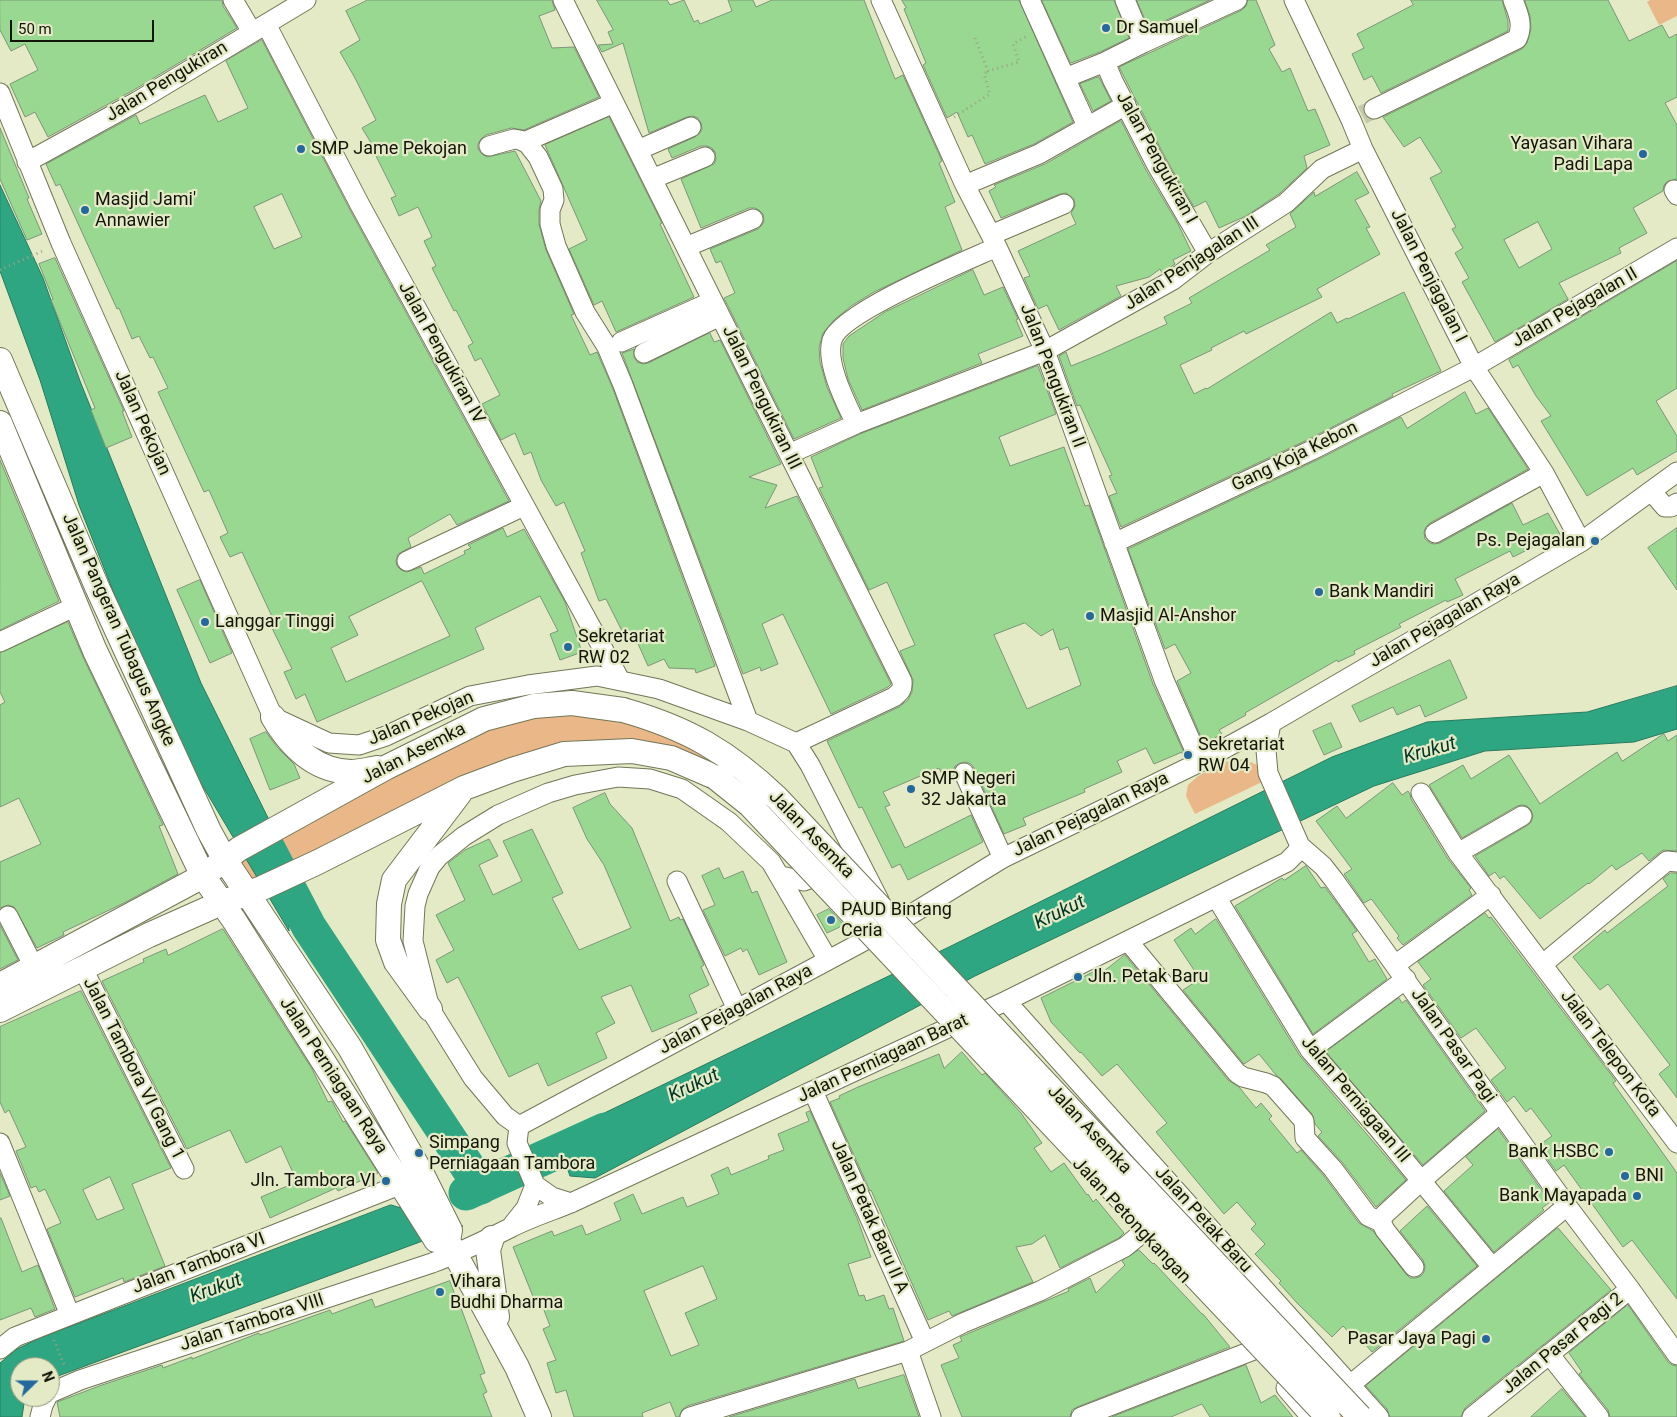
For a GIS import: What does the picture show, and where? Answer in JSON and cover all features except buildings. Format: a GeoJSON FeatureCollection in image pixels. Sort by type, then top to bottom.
{"type":"FeatureCollection","features":[{"type":"Feature","properties":{"kind":"main road","name":"Jalan Pangeran Tubagus Angke"},"geometry":{"type":"LineString","coordinates":[[0,360],[97,587],[205,822],[232,854],[255,891]]}},
{"type":"Feature","properties":{"kind":"main road","name":"Jalan Pangeran Tubagus Angke"},"geometry":{"type":"LineString","coordinates":[[0,423],[96,651],[203,876],[221,903]]}},
{"type":"Feature","properties":{"kind":"main road","name":"Jalan Asemka"},"geometry":{"type":"LineString","coordinates":[[0,985],[203,876],[232,854],[290,820],[387,767],[484,719],[534,706],[572,703],[623,710],[648,717],[690,734],[736,761],[777,798],[1360,1417]]}},
{"type":"Feature","properties":{"kind":"main road"},"geometry":{"type":"LineString","coordinates":[[273,717],[292,744],[320,765],[351,772],[387,767]]}},
{"type":"Feature","properties":{"kind":"main road","name":"Jalan Asemka"},"geometry":{"type":"LineString","coordinates":[[0,1010],[83,970],[149,935],[221,903],[255,891],[318,862],[464,788],[512,770],[564,754],[632,751],[671,758],[715,777],[750,805],[1328,1417]]}},
{"type":"Feature","properties":{"kind":"main road"},"geometry":{"type":"LineString","coordinates":[[430,1009],[396,962],[388,940],[388,919],[394,880],[464,788]]}},
{"type":"Feature","properties":{"kind":"main road","name":"Jalan Perniagaan Raya"},"geometry":{"type":"LineString","coordinates":[[255,891],[350,1048],[410,1183]]}},
{"type":"Feature","properties":{"kind":"main road","name":"Jalan Perniagaan Raya"},"geometry":{"type":"LineString","coordinates":[[221,903],[447,1241],[499,1331],[539,1417]]}},
{"type":"Feature","properties":{"kind":"main road"},"geometry":{"type":"LineString","coordinates":[[71,947],[83,970]]}},
{"type":"Feature","properties":{"kind":"main road"},"geometry":{"type":"LineString","coordinates":[[499,1331],[488,1250],[502,1232]]}},
{"type":"Feature","properties":{"kind":"street","name":"Jalan Pengukiran IV"},"geometry":{"type":"LineString","coordinates":[[233,0],[259,28],[360,205],[620,680]]}},
{"type":"Feature","properties":{"kind":"street","name":"Jalan Pengukiran III"},"geometry":{"type":"LineString","coordinates":[[563,0],[899,674],[903,687],[901,692],[894,697],[796,744]]}},
{"type":"Feature","properties":{"kind":"street","name":"Jalan Pengukiran II"},"geometry":{"type":"LineString","coordinates":[[881,0],[965,185],[994,241],[1045,351],[1164,680],[1200,762]]}},
{"type":"Feature","properties":{"kind":"street"},"geometry":{"type":"LineString","coordinates":[[1030,0],[1087,126]]}},
{"type":"Feature","properties":{"kind":"street"},"geometry":{"type":"LineString","coordinates":[[1125,0],[1144,43]]}},
{"type":"Feature","properties":{"kind":"street"},"geometry":{"type":"LineString","coordinates":[[1065,78],[1105,62],[1237,0]]}},
{"type":"Feature","properties":{"kind":"street"},"geometry":{"type":"LineString","coordinates":[[1363,115],[1518,39],[1521,22],[1513,0]]}},
{"type":"Feature","properties":{"kind":"street","name":"Jalan Penjagalan I"},"geometry":{"type":"LineString","coordinates":[[1296,1],[1363,115],[1363,149],[1474,367],[1544,474],[1581,542]]}},
{"type":"Feature","properties":{"kind":"street","name":"Jalan Pengukiran"},"geometry":{"type":"LineString","coordinates":[[27,162],[138,101],[300,2]]}},
{"type":"Feature","properties":{"kind":"street","name":"Jalan Pengukiran I"},"geometry":{"type":"LineString","coordinates":[[1105,62],[1156,164],[1208,253]]}},
{"type":"Feature","properties":{"kind":"street","name":"Jalan Pekojan"},"geometry":{"type":"LineString","coordinates":[[0,93],[27,162],[66,252],[273,717],[329,743],[359,745],[386,736],[470,696],[572,678],[596,676],[659,689],[748,720],[796,744],[810,765],[892,926]]}},
{"type":"Feature","properties":{"kind":"street"},"geometry":{"type":"LineString","coordinates":[[524,142],[614,103]]}},
{"type":"Feature","properties":{"kind":"street"},"geometry":{"type":"LineString","coordinates":[[965,185],[1039,154],[1126,105]]}},
{"type":"Feature","properties":{"kind":"street"},"geometry":{"type":"LineString","coordinates":[[638,150],[691,127]]}},
{"type":"Feature","properties":{"kind":"street"},"geometry":{"type":"LineString","coordinates":[[489,146],[514,139],[527,143],[538,157],[552,189],[554,200],[550,210],[550,224],[556,246],[584,312],[607,347],[623,385],[748,720]]}},
{"type":"Feature","properties":{"kind":"street","name":"Jalan Penjagalan III"},"geometry":{"type":"LineString","coordinates":[[789,454],[856,424],[1045,351],[1173,280],[1208,253],[1286,203],[1322,169],[1363,149]]}},
{"type":"Feature","properties":{"kind":"street"},"geometry":{"type":"LineString","coordinates":[[652,179],[706,157]]}},
{"type":"Feature","properties":{"kind":"street"},"geometry":{"type":"LineString","coordinates":[[856,424],[840,390],[832,364],[832,342],[836,332],[888,298],[1064,204]]}},
{"type":"Feature","properties":{"kind":"street"},"geometry":{"type":"LineString","coordinates":[[686,247],[753,220]]}},
{"type":"Feature","properties":{"kind":"street","name":"Jalan Pejagalan II"},"geometry":{"type":"LineString","coordinates":[[1474,367],[1677,248]]}},
{"type":"Feature","properties":{"kind":"street"},"geometry":{"type":"LineString","coordinates":[[622,342],[717,308]]}},
{"type":"Feature","properties":{"kind":"street"},"geometry":{"type":"LineString","coordinates":[[644,353],[717,308]]}},
{"type":"Feature","properties":{"kind":"street","name":"Gang Koja Kebon"},"geometry":{"type":"LineString","coordinates":[[1114,542],[1312,450],[1474,367]]}},
{"type":"Feature","properties":{"kind":"street","name":"Jalan Pejagalan Raya"},"geometry":{"type":"LineString","coordinates":[[518,1135],[737,1009],[892,926],[1003,858],[1200,762],[1271,723],[1581,542],[1677,472]]}},
{"type":"Feature","properties":{"kind":"street"},"geometry":{"type":"LineString","coordinates":[[1435,533],[1544,474]]}},
{"type":"Feature","properties":{"kind":"street"},"geometry":{"type":"LineString","coordinates":[[1651,491],[1665,507],[1671,507],[1677,503]]}},
{"type":"Feature","properties":{"kind":"street"},"geometry":{"type":"LineString","coordinates":[[407,561],[524,506]]}},
{"type":"Feature","properties":{"kind":"street"},"geometry":{"type":"LineString","coordinates":[[0,642],[76,606]]}},
{"type":"Feature","properties":{"kind":"street","name":"Jalan Pasar Pagi"},"geometry":{"type":"LineString","coordinates":[[1271,723],[1266,750],[1268,773],[1297,839],[1334,880],[1567,1206],[1677,1355]]}},
{"type":"Feature","properties":{"kind":"street"},"geometry":{"type":"LineString","coordinates":[[964,773],[1003,858]]}},
{"type":"Feature","properties":{"kind":"street"},"geometry":{"type":"LineString","coordinates":[[571,1203],[552,1197],[534,1183],[518,1135],[505,1116],[473,1078],[430,1009],[413,941],[415,906],[418,894],[430,867],[439,856],[464,836],[498,815],[548,793],[575,785],[618,777],[650,779],[682,789],[729,822],[771,862],[781,876],[828,960]]}},
{"type":"Feature","properties":{"kind":"street","name":"Jalan Telepon Kota"},"geometry":{"type":"LineString","coordinates":[[1422,792],[1458,853],[1491,894],[1677,1143]]}},
{"type":"Feature","properties":{"kind":"street"},"geometry":{"type":"LineString","coordinates":[[1458,853],[1522,816]]}},
{"type":"Feature","properties":{"kind":"street"},"geometry":{"type":"LineString","coordinates":[[781,876],[804,881],[826,873],[841,854],[844,830]]}},
{"type":"Feature","properties":{"kind":"street","name":"Jalan Perniagaan Barat"},"geometry":{"type":"LineString","coordinates":[[447,1241],[502,1232],[571,1203],[949,1028],[1287,862],[1296,853],[1297,839]]}},
{"type":"Feature","properties":{"kind":"street"},"geometry":{"type":"LineString","coordinates":[[1543,964],[1668,861],[1677,862]]}},
{"type":"Feature","properties":{"kind":"street"},"geometry":{"type":"LineString","coordinates":[[677,881],[737,1009]]}},
{"type":"Feature","properties":{"kind":"street"},"geometry":{"type":"LineString","coordinates":[[1310,1050],[1491,894]]}},
{"type":"Feature","properties":{"kind":"street","name":"Jalan Perniagaan III"},"geometry":{"type":"LineString","coordinates":[[1216,897],[1310,1050],[1422,1180],[1492,1267]]}},
{"type":"Feature","properties":{"kind":"street"},"geometry":{"type":"LineString","coordinates":[[8,916],[34,967]]}},
{"type":"Feature","properties":{"kind":"street"},"geometry":{"type":"LineString","coordinates":[[1128,941],[1236,1073],[1273,1086],[1304,1121],[1305,1138],[1332,1169],[1368,1216],[1381,1222],[1385,1230],[1414,1267]]}},
{"type":"Feature","properties":{"kind":"street","name":"Jalan Tambora VI Gang 1"},"geometry":{"type":"LineString","coordinates":[[83,970],[184,1169]]}},
{"type":"Feature","properties":{"kind":"street","name":"Jalan Petak Baru"},"geometry":{"type":"LineString","coordinates":[[1006,1001],[1380,1417]]}},
{"type":"Feature","properties":{"kind":"street","name":"Jalan Petongkangan"},"geometry":{"type":"LineString","coordinates":[[949,1028],[1254,1350],[1311,1417]]}},
{"type":"Feature","properties":{"kind":"street","name":"Jalan Petak Baru II A"},"geometry":{"type":"LineString","coordinates":[[814,1091],[925,1342]]}},
{"type":"Feature","properties":{"kind":"street"},"geometry":{"type":"LineString","coordinates":[[1381,1222],[1384,1215],[1422,1180],[1500,1113]]}},
{"type":"Feature","properties":{"kind":"street"},"geometry":{"type":"LineString","coordinates":[[0,1143],[70,1315]]}},
{"type":"Feature","properties":{"kind":"street","name":"Jalan Tambora VI"},"geometry":{"type":"LineString","coordinates":[[0,1349],[15,1337],[410,1183]]}},
{"type":"Feature","properties":{"kind":"street"},"geometry":{"type":"LineString","coordinates":[[502,1232],[526,1208],[534,1183]]}},
{"type":"Feature","properties":{"kind":"street"},"geometry":{"type":"LineString","coordinates":[[1350,1385],[1567,1206]]}},
{"type":"Feature","properties":{"kind":"street"},"geometry":{"type":"LineString","coordinates":[[690,1417],[908,1350],[963,1323],[1040,1291],[1125,1247],[1142,1233]]}},
{"type":"Feature","properties":{"kind":"street","name":"Jalan Tambora VIII"},"geometry":{"type":"LineString","coordinates":[[60,1389],[447,1241]]}},
{"type":"Feature","properties":{"kind":"street","name":"Jalan Pasar Pagi 2"},"geometry":{"type":"LineString","coordinates":[[1472,1417],[1630,1289]]}},
{"type":"Feature","properties":{"kind":"street"},"geometry":{"type":"LineString","coordinates":[[908,1350],[931,1417]]}},
{"type":"Feature","properties":{"kind":"street"},"geometry":{"type":"LineString","coordinates":[[1081,1417],[1254,1350]]}},
{"type":"Feature","properties":{"kind":"street"},"geometry":{"type":"LineString","coordinates":[[1549,1354],[1599,1417]]}},
{"type":"Feature","properties":{"kind":"path"},"geometry":{"type":"LineString","coordinates":[[939,127],[990,94],[984,74],[988,71],[1019,62],[1013,44],[1043,28]]}},
{"type":"Feature","properties":{"kind":"path"},"geometry":{"type":"LineString","coordinates":[[974,38],[988,71]]}},
{"type":"Feature","properties":{"kind":"path"},"geometry":{"type":"LineString","coordinates":[[0,270],[48,249]]}},
{"type":"Feature","properties":{"kind":"path"},"geometry":{"type":"LineString","coordinates":[[54,1338],[68,1375]]}},
{"type":"Feature","properties":{"kind":"shaded area"},"geometry":{"type":"Polygon","coordinates":[[[1650,0],[1677,0],[1677,16],[1659,25],[1647,2],[1650,0]]]}},
{"type":"Feature","properties":{"kind":"shaded area"},"geometry":{"type":"Polygon","coordinates":[[[623,710],[736,761],[1360,1417],[1328,1417],[750,805],[671,758],[564,754],[262,888],[225,860],[484,719],[623,710]]]}},
{"type":"Feature","properties":{"kind":"shaded area"},"geometry":{"type":"Polygon","coordinates":[[[1243,759],[1257,765],[1262,782],[1195,814],[1186,796],[1188,785],[1198,776],[1225,762],[1243,759]]]}},
{"type":"Feature","properties":{"kind":"water"},"geometry":{"type":"Polygon","coordinates":[[[0,185],[43,278],[80,381],[201,683],[284,850],[289,931],[186,758],[123,616],[79,505],[40,380],[0,271],[0,185]]]}},
{"type":"Feature","properties":{"kind":"water"},"geometry":{"type":"Polygon","coordinates":[[[1677,686],[1677,729],[1634,742],[1485,751],[1374,786],[975,976],[595,1178],[570,1176],[557,1140],[569,1130],[949,947],[1332,757],[1427,722],[1587,712],[1677,686]]]}},
{"type":"Feature","properties":{"kind":"water"},"geometry":{"type":"Polygon","coordinates":[[[391,1205],[463,1226],[60,1375],[60,1357],[10,1357],[10,1407],[24,1407],[22,1417],[0,1417],[0,1363],[17,1349],[40,1338],[391,1205]]]}},
{"type":"Feature","properties":{"kind":"waterway"},"geometry":{"type":"LineString","coordinates":[[267,847],[309,927],[481,1187]]}},
{"type":"Feature","properties":{"kind":"waterway","name":"Krukut"},"geometry":{"type":"LineString","coordinates":[[466,1193],[605,1130]]}},
{"type":"Feature","properties":{"kind":"tunnel"},"geometry":{"type":"LineString","coordinates":[[1362,115],[1374,109]]}},
{"type":"Feature","properties":{"kind":"place","name":"Dr Samuel"},"geometry":{"type":"Point","coordinates":[1106,28]}},
{"type":"Feature","properties":{"kind":"place","name":"SMP Jame Pekojan"},"geometry":{"type":"Point","coordinates":[301,149]}},
{"type":"Feature","properties":{"kind":"place","name":"Yayasan Vihara Padi Lapa"},"geometry":{"type":"Point","coordinates":[1643,154]}},
{"type":"Feature","properties":{"kind":"place","name":"Masjid Jami' Annawier"},"geometry":{"type":"Point","coordinates":[85,210]}},
{"type":"Feature","properties":{"kind":"place","name":"Ps. Pejagalan"},"geometry":{"type":"Point","coordinates":[1595,541]}},
{"type":"Feature","properties":{"kind":"place","name":"Bank Mandiri"},"geometry":{"type":"Point","coordinates":[1319,592]}},
{"type":"Feature","properties":{"kind":"place","name":"Masjid Al-Anshor"},"geometry":{"type":"Point","coordinates":[1090,616]}},
{"type":"Feature","properties":{"kind":"place","name":"Langgar Tinggi"},"geometry":{"type":"Point","coordinates":[205,622]}},
{"type":"Feature","properties":{"kind":"place","name":"Sekretariat RW 02"},"geometry":{"type":"Point","coordinates":[568,647]}},
{"type":"Feature","properties":{"kind":"place","name":"Sekretariat RW 04"},"geometry":{"type":"Point","coordinates":[1188,755]}},
{"type":"Feature","properties":{"kind":"place","name":"SMP Negeri 32 Jakarta"},"geometry":{"type":"Point","coordinates":[911,789]}},
{"type":"Feature","properties":{"kind":"place","name":"PAUD Bintang Ceria"},"geometry":{"type":"Point","coordinates":[831,920]}},
{"type":"Feature","properties":{"kind":"place","name":"Jln. Petak Baru"},"geometry":{"type":"Point","coordinates":[1078,977]}},
{"type":"Feature","properties":{"kind":"place","name":"Bank HSBC"},"geometry":{"type":"Point","coordinates":[1609,1152]}},
{"type":"Feature","properties":{"kind":"place","name":"Simpang Perniagaan Tambora"},"geometry":{"type":"Point","coordinates":[419,1153]}},
{"type":"Feature","properties":{"kind":"place","name":"BNI"},"geometry":{"type":"Point","coordinates":[1625,1176]}},
{"type":"Feature","properties":{"kind":"place","name":"Jln. Tambora VI"},"geometry":{"type":"Point","coordinates":[386,1181]}},
{"type":"Feature","properties":{"kind":"place","name":"Bank Mayapada"},"geometry":{"type":"Point","coordinates":[1637,1196]}},
{"type":"Feature","properties":{"kind":"place","name":"Vihara Budhi Dharma"},"geometry":{"type":"Point","coordinates":[440,1292]}},
{"type":"Feature","properties":{"kind":"place","name":"Pasar Jaya Pagi"},"geometry":{"type":"Point","coordinates":[1486,1339]}}]}
